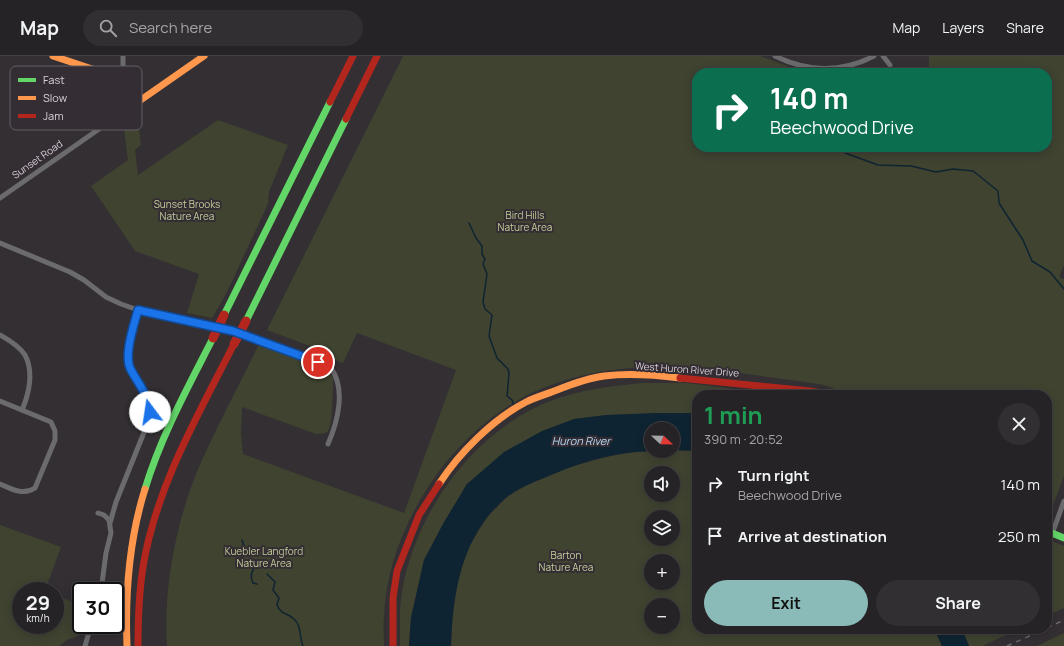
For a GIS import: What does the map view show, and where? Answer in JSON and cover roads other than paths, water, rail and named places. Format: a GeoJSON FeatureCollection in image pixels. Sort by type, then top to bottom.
{"type":"FeatureCollection","features":[{"type":"Feature","properties":{"kind":"main road"},"geometry":{"type":"LineString","coordinates":[[53,56],[81,66]]}},
{"type":"Feature","properties":{"kind":"main road","name":"Sunset Road"},"geometry":{"type":"LineString","coordinates":[[142,99],[204,56]]}},
{"type":"Feature","properties":{"kind":"main road"},"geometry":{"type":"LineString","coordinates":[[126,646],[126,598],[130,558],[149,475],[172,422],[224,315],[353,56]]}},
{"type":"Feature","properties":{"kind":"main road"},"geometry":{"type":"LineString","coordinates":[[138,646],[140,595],[143,567],[151,533],[164,492],[183,446],[377,56]]}},
{"type":"Feature","properties":{"kind":"main road","name":"West Huron River Drive"},"geometry":{"type":"LineString","coordinates":[[393,646],[393,598],[397,571],[419,516],[442,479],[458,458],[479,436],[496,422],[526,402],[574,383],[604,376],[652,375],[802,390]]}},
{"type":"Feature","properties":{"kind":"main road"},"geometry":{"type":"LineString","coordinates":[[1052,534],[1064,538]]}},
{"type":"Feature","properties":{"kind":"street"},"geometry":{"type":"LineString","coordinates":[[775,56],[784,61],[802,67],[812,68]]}},
{"type":"Feature","properties":{"kind":"street"},"geometry":{"type":"LineString","coordinates":[[842,68],[861,63],[874,56]]}},
{"type":"Feature","properties":{"kind":"street"},"geometry":{"type":"LineString","coordinates":[[883,56],[890,65]]}},
{"type":"Feature","properties":{"kind":"street","name":"Sunset Road"},"geometry":{"type":"LineString","coordinates":[[0,198],[98,130]]}},
{"type":"Feature","properties":{"kind":"street"},"geometry":{"type":"LineString","coordinates":[[0,243],[70,272],[106,297],[138,310],[233,331],[331,368],[336,374],[339,388],[338,415],[328,444]]}},
{"type":"Feature","properties":{"kind":"street"},"geometry":{"type":"LineString","coordinates":[[101,582],[111,534],[110,523],[116,502],[149,420],[150,412],[146,395],[130,369],[128,360],[129,347],[138,310]]}},
{"type":"Feature","properties":{"kind":"street"},"geometry":{"type":"LineString","coordinates":[[0,335],[14,344],[24,354],[26,360],[30,383],[22,410]]}},
{"type":"Feature","properties":{"kind":"street"},"geometry":{"type":"LineString","coordinates":[[0,401],[51,422],[55,431],[55,440],[35,488],[24,492],[0,484]]}},
{"type":"Feature","properties":{"kind":"street"},"geometry":{"type":"LineString","coordinates":[[1052,528],[1064,501]]}},
{"type":"Feature","properties":{"kind":"street"},"geometry":{"type":"LineString","coordinates":[[98,513],[104,515],[110,523]]}},
{"type":"Feature","properties":{"kind":"street"},"geometry":{"type":"LineString","coordinates":[[85,646],[89,634]]}},
{"type":"Feature","properties":{"kind":"water","name":"Huron River"},"geometry":{"type":"Polygon","coordinates":[[[692,413],[692,451],[680,450],[680,422],[644,422],[644,452],[615,455],[568,468],[524,486],[512,493],[492,512],[480,528],[470,546],[463,565],[454,605],[451,646],[409,646],[411,618],[424,560],[467,484],[504,452],[542,431],[574,419],[607,415],[692,413]]]}},
{"type":"Feature","properties":{"kind":"water"},"geometry":{"type":"Polygon","coordinates":[[[964,634],[969,646],[942,646],[937,635],[964,634]]]}},
{"type":"Feature","properties":{"kind":"waterway"},"geometry":{"type":"LineString","coordinates":[[843,152],[878,165],[911,166],[936,172],[953,169],[973,171],[998,191],[999,203],[1023,240],[1032,261],[1050,272],[1064,289]]}},
{"type":"Feature","properties":{"kind":"waterway"},"geometry":{"type":"LineString","coordinates":[[469,223],[476,238],[482,246],[482,254],[485,259],[483,264],[487,274],[483,302],[485,309],[492,315],[489,336],[497,358],[508,369],[507,396],[512,400],[514,405]]}},
{"type":"Feature","properties":{"kind":"waterway"},"geometry":{"type":"LineString","coordinates":[[242,540],[245,549],[241,560],[247,562],[256,560],[257,563],[251,577],[253,583],[257,584]]}},
{"type":"Feature","properties":{"kind":"waterway"},"geometry":{"type":"LineString","coordinates":[[267,574],[275,582],[273,590],[279,598],[277,605],[283,612],[297,622],[303,646]]}},
{"type":"Feature","properties":{"kind":"railway"},"geometry":{"type":"LineString","coordinates":[[1052,626],[1064,620]]}},
{"type":"Feature","properties":{"kind":"railway"},"geometry":{"type":"LineString","coordinates":[[1007,646],[1034,634]]}},
{"type":"Feature","properties":{"kind":"park label","name":"Sunset Brooks Nature Area"},"geometry":{"type":"Point","coordinates":[187,210]}},
{"type":"Feature","properties":{"kind":"park label","name":"Bird Hills Nature Area"},"geometry":{"type":"Point","coordinates":[525,220]}},
{"type":"Feature","properties":{"kind":"park label","name":"Kuebler Langford Nature Area"},"geometry":{"type":"Point","coordinates":[264,556]}},
{"type":"Feature","properties":{"kind":"park label","name":"Barton Nature Area"},"geometry":{"type":"Point","coordinates":[566,560]}}]}
